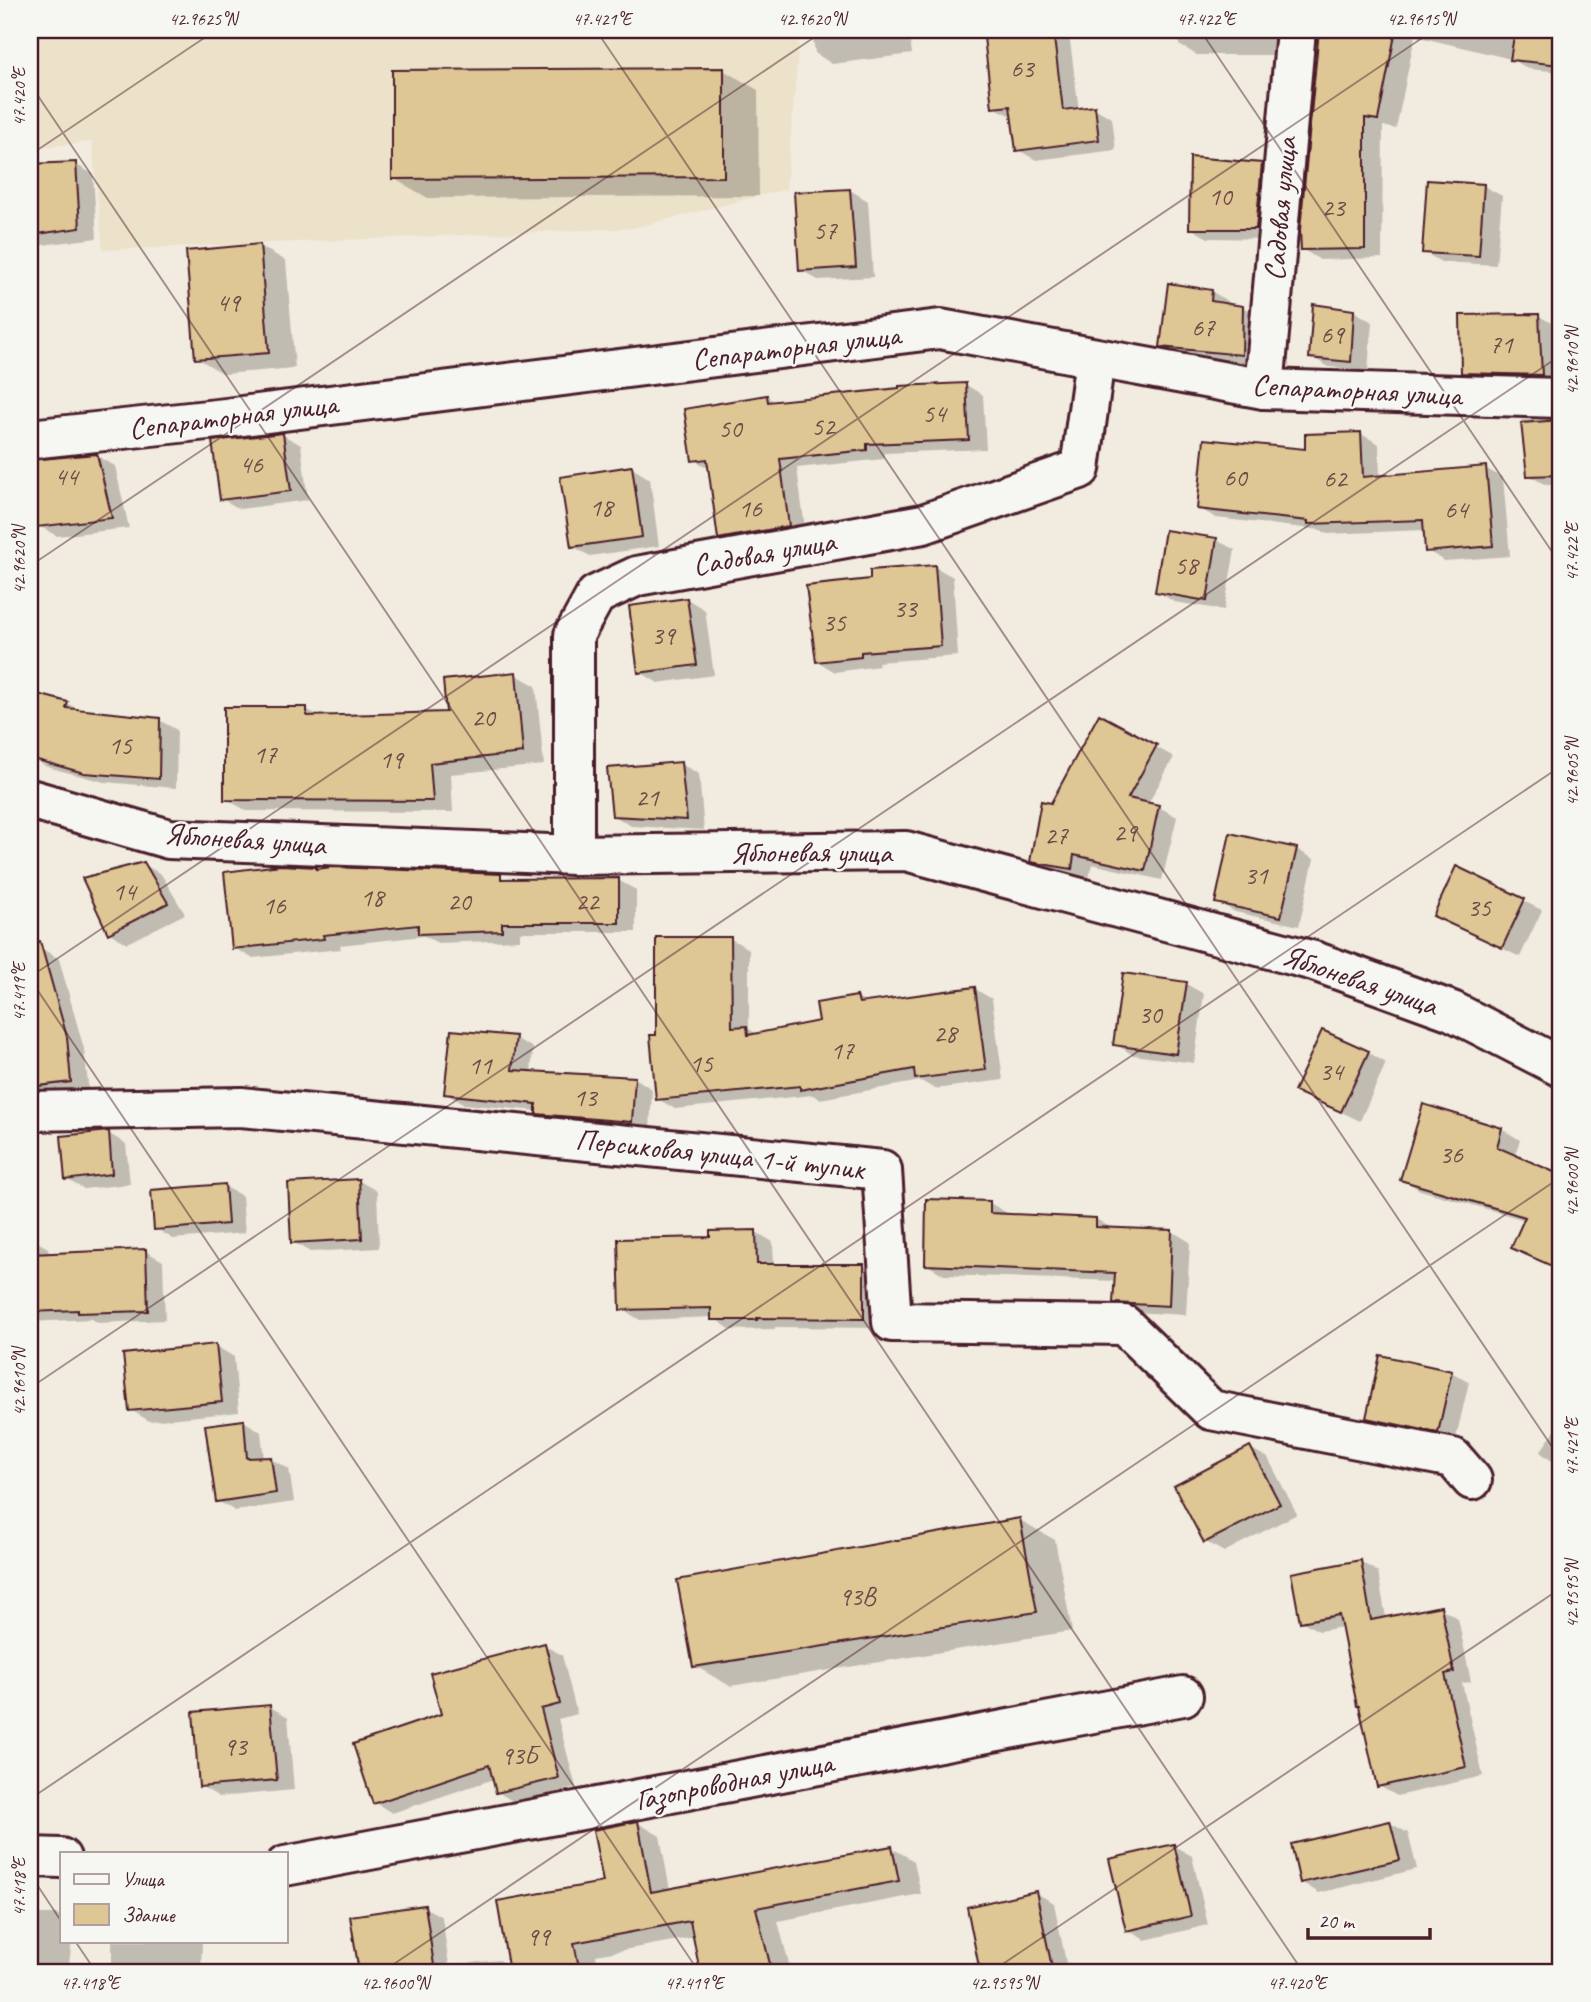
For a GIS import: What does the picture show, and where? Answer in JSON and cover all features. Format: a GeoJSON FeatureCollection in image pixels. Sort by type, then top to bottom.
{"type":"FeatureCollection","features":[{"type":"Feature","properties":{"kind":"street","name":"Садовая улица"},"geometry":{"type":"LineString","coordinates":[[1265,389],[1296,30]]}},
{"type":"Feature","properties":{"kind":"street","name":"Сепараторная улица"},"geometry":{"type":"LineString","coordinates":[[30,439],[226,418],[940,329],[1265,389],[1561,398]]}},
{"type":"Feature","properties":{"kind":"street","name":"Садовая улица"},"geometry":{"type":"LineString","coordinates":[[574,855],[575,635],[596,595],[637,576],[923,524],[1080,469],[1094,359]]}},
{"type":"Feature","properties":{"kind":"street","name":"Яблоневая улица"},"geometry":{"type":"LineString","coordinates":[[30,799],[169,839],[574,855],[906,851],[1314,961],[1452,1011],[1561,1067]]}},
{"type":"Feature","properties":{"kind":"street","name":"Персиковая улица 1-й тупик"},"geometry":{"type":"LineString","coordinates":[[30,1111],[241,1107],[882,1170],[892,1322],[1124,1325],[1211,1410],[1453,1458],[1472,1480]]}},
{"type":"Feature","properties":{"kind":"street","name":"Газопроводная улица"},"geometry":{"type":"LineString","coordinates":[[287,1867],[1183,1696]]}},
{"type":"Feature","properties":{"kind":"street"},"geometry":{"type":"LineString","coordinates":[[30,1857],[60,1858]]}},
{"type":"Feature","properties":{"kind":"shaded area"},"geometry":{"type":"Polygon","coordinates":[[[30,30],[800,30],[786,189],[634,228],[103,250],[92,142],[30,148],[30,30]]]}},
{"type":"Feature","properties":{"kind":"building"},"geometry":{"type":"Polygon","coordinates":[[[1053,30],[1063,110],[1095,106],[1099,140],[1016,151],[1010,106],[992,108],[984,37],[1053,30]]]}},
{"type":"Feature","properties":{"kind":"building"},"geometry":{"type":"Polygon","coordinates":[[[1319,30],[1396,30],[1378,120],[1365,118],[1365,249],[1301,250],[1300,230],[1319,30]]]}},
{"type":"Feature","properties":{"kind":"building"},"geometry":{"type":"Polygon","coordinates":[[[1515,30],[1561,30],[1561,65],[1510,60],[1515,30]]]}},
{"type":"Feature","properties":{"kind":"building"},"geometry":{"type":"Polygon","coordinates":[[[724,68],[724,177],[392,179],[392,70],[724,68]]]}},
{"type":"Feature","properties":{"kind":"building"},"geometry":{"type":"Polygon","coordinates":[[[1190,157],[1262,163],[1256,229],[1189,229],[1190,157]]]}},
{"type":"Feature","properties":{"kind":"building"},"geometry":{"type":"Polygon","coordinates":[[[76,162],[80,228],[30,235],[30,164],[76,162]]]}},
{"type":"Feature","properties":{"kind":"building"},"geometry":{"type":"Polygon","coordinates":[[[1427,180],[1484,184],[1479,256],[1422,253],[1427,180]]]}},
{"type":"Feature","properties":{"kind":"building"},"geometry":{"type":"Polygon","coordinates":[[[850,189],[856,267],[799,271],[794,192],[850,189]]]}},
{"type":"Feature","properties":{"kind":"building"},"geometry":{"type":"Polygon","coordinates":[[[260,244],[269,353],[195,359],[186,251],[260,244]]]}},
{"type":"Feature","properties":{"kind":"building"},"geometry":{"type":"Polygon","coordinates":[[[1168,283],[1212,290],[1211,301],[1243,306],[1242,355],[1160,347],[1168,283]]]}},
{"type":"Feature","properties":{"kind":"building"},"geometry":{"type":"Polygon","coordinates":[[[1313,304],[1354,310],[1351,362],[1309,358],[1313,304]]]}},
{"type":"Feature","properties":{"kind":"building"},"geometry":{"type":"Polygon","coordinates":[[[1539,314],[1542,375],[1461,373],[1460,315],[1539,314]]]}},
{"type":"Feature","properties":{"kind":"building"},"geometry":{"type":"Polygon","coordinates":[[[966,383],[969,440],[867,444],[867,450],[780,459],[789,526],[718,539],[707,459],[692,461],[684,409],[767,395],[768,402],[899,386],[966,383]]]}},
{"type":"Feature","properties":{"kind":"building"},"geometry":{"type":"Polygon","coordinates":[[[1561,420],[1561,475],[1527,476],[1521,423],[1561,420]]]}},
{"type":"Feature","properties":{"kind":"building"},"geometry":{"type":"Polygon","coordinates":[[[1361,432],[1363,477],[1486,466],[1493,546],[1425,552],[1423,520],[1308,524],[1308,521],[1197,509],[1204,439],[1305,449],[1305,434],[1361,432]]]}},
{"type":"Feature","properties":{"kind":"building"},"geometry":{"type":"Polygon","coordinates":[[[283,433],[291,491],[220,500],[212,441],[283,433]]]}},
{"type":"Feature","properties":{"kind":"building"},"geometry":{"type":"Polygon","coordinates":[[[97,454],[112,518],[37,527],[30,493],[30,460],[97,454]]]}},
{"type":"Feature","properties":{"kind":"building"},"geometry":{"type":"Polygon","coordinates":[[[632,466],[642,537],[571,547],[560,477],[632,466]]]}},
{"type":"Feature","properties":{"kind":"building"},"geometry":{"type":"Polygon","coordinates":[[[1165,530],[1217,538],[1207,601],[1155,592],[1165,530]]]}},
{"type":"Feature","properties":{"kind":"building"},"geometry":{"type":"Polygon","coordinates":[[[935,565],[941,646],[861,652],[861,657],[816,662],[806,586],[870,579],[870,570],[935,565]]]}},
{"type":"Feature","properties":{"kind":"building"},"geometry":{"type":"Polygon","coordinates":[[[687,598],[697,665],[638,673],[629,606],[687,598]]]}},
{"type":"Feature","properties":{"kind":"building"},"geometry":{"type":"Polygon","coordinates":[[[516,672],[523,753],[430,763],[433,801],[224,800],[224,707],[307,707],[307,716],[446,712],[443,680],[516,672]]]}},
{"type":"Feature","properties":{"kind":"building"},"geometry":{"type":"Polygon","coordinates":[[[30,692],[68,702],[66,708],[160,718],[159,779],[84,773],[30,758],[30,692]]]}},
{"type":"Feature","properties":{"kind":"building"},"geometry":{"type":"Polygon","coordinates":[[[1099,714],[1157,745],[1128,798],[1159,805],[1145,871],[1074,855],[1072,869],[1030,862],[1041,801],[1051,803],[1099,714]]]}},
{"type":"Feature","properties":{"kind":"building"},"geometry":{"type":"Polygon","coordinates":[[[681,762],[687,820],[612,816],[607,768],[681,762]]]}},
{"type":"Feature","properties":{"kind":"building"},"geometry":{"type":"Polygon","coordinates":[[[1230,833],[1297,848],[1281,917],[1215,903],[1230,833]]]}},
{"type":"Feature","properties":{"kind":"building"},"geometry":{"type":"Polygon","coordinates":[[[144,862],[168,903],[108,934],[82,878],[144,862]]]}},
{"type":"Feature","properties":{"kind":"building"},"geometry":{"type":"Polygon","coordinates":[[[281,865],[316,869],[332,867],[501,874],[501,879],[619,878],[619,923],[502,923],[502,931],[418,934],[418,925],[323,935],[324,939],[232,949],[224,872],[281,865]]]}},
{"type":"Feature","properties":{"kind":"building"},"geometry":{"type":"Polygon","coordinates":[[[1456,866],[1525,899],[1502,948],[1433,916],[1456,866]]]}},
{"type":"Feature","properties":{"kind":"building"},"geometry":{"type":"Polygon","coordinates":[[[656,937],[731,937],[732,1027],[747,1026],[748,1035],[819,1021],[816,1003],[857,996],[859,1003],[975,987],[986,1070],[915,1079],[914,1069],[800,1090],[800,1086],[656,1100],[650,1035],[656,1035],[656,937]]]}},
{"type":"Feature","properties":{"kind":"building"},"geometry":{"type":"Polygon","coordinates":[[[40,941],[67,1037],[71,1082],[30,1087],[30,942],[40,941]]]}},
{"type":"Feature","properties":{"kind":"building"},"geometry":{"type":"Polygon","coordinates":[[[1123,973],[1187,982],[1176,1054],[1113,1045],[1123,973]]]}},
{"type":"Feature","properties":{"kind":"building"},"geometry":{"type":"Polygon","coordinates":[[[451,1030],[516,1036],[512,1070],[635,1077],[632,1122],[536,1114],[536,1104],[444,1094],[451,1030]]]}},
{"type":"Feature","properties":{"kind":"building"},"geometry":{"type":"Polygon","coordinates":[[[1322,1030],[1369,1051],[1341,1112],[1294,1091],[1322,1030]]]}},
{"type":"Feature","properties":{"kind":"building"},"geometry":{"type":"Polygon","coordinates":[[[1423,1104],[1502,1128],[1497,1147],[1561,1175],[1561,1270],[1511,1248],[1525,1217],[1400,1180],[1423,1104]]]}},
{"type":"Feature","properties":{"kind":"building"},"geometry":{"type":"Polygon","coordinates":[[[109,1131],[112,1174],[65,1180],[61,1136],[109,1131]]]}},
{"type":"Feature","properties":{"kind":"building"},"geometry":{"type":"Polygon","coordinates":[[[359,1179],[362,1239],[291,1243],[288,1183],[359,1179]]]}},
{"type":"Feature","properties":{"kind":"building"},"geometry":{"type":"Polygon","coordinates":[[[225,1184],[228,1224],[154,1230],[151,1190],[225,1184]]]}},
{"type":"Feature","properties":{"kind":"building"},"geometry":{"type":"Polygon","coordinates":[[[926,1199],[990,1201],[990,1213],[1096,1218],[1096,1227],[1172,1230],[1169,1306],[1113,1303],[1115,1273],[925,1265],[926,1199]]]}},
{"type":"Feature","properties":{"kind":"building"},"geometry":{"type":"Polygon","coordinates":[[[756,1230],[757,1264],[864,1264],[864,1319],[711,1320],[711,1308],[620,1310],[618,1239],[710,1237],[710,1231],[756,1230]]]}},
{"type":"Feature","properties":{"kind":"building"},"geometry":{"type":"Polygon","coordinates":[[[146,1249],[148,1311],[30,1312],[30,1254],[146,1249]]]}},
{"type":"Feature","properties":{"kind":"building"},"geometry":{"type":"Polygon","coordinates":[[[216,1344],[222,1402],[129,1411],[123,1354],[216,1344]]]}},
{"type":"Feature","properties":{"kind":"building"},"geometry":{"type":"Polygon","coordinates":[[[1380,1355],[1452,1371],[1438,1433],[1366,1418],[1380,1355]]]}},
{"type":"Feature","properties":{"kind":"building"},"geometry":{"type":"Polygon","coordinates":[[[244,1420],[247,1458],[271,1457],[276,1493],[216,1502],[205,1425],[244,1420]]]}},
{"type":"Feature","properties":{"kind":"building"},"geometry":{"type":"Polygon","coordinates":[[[1250,1446],[1280,1504],[1204,1543],[1174,1486],[1250,1446]]]}},
{"type":"Feature","properties":{"kind":"building"},"geometry":{"type":"Polygon","coordinates":[[[1020,1518],[1037,1612],[693,1667],[677,1580],[1020,1518]]]}},
{"type":"Feature","properties":{"kind":"building"},"geometry":{"type":"Polygon","coordinates":[[[1361,1560],[1371,1620],[1441,1606],[1454,1672],[1445,1674],[1466,1767],[1377,1787],[1339,1615],[1300,1622],[1291,1573],[1361,1560]]]}},
{"type":"Feature","properties":{"kind":"building"},"geometry":{"type":"Polygon","coordinates":[[[545,1643],[560,1704],[541,1709],[559,1778],[496,1793],[489,1765],[373,1804],[353,1744],[441,1714],[430,1673],[545,1643]]]}},
{"type":"Feature","properties":{"kind":"building"},"geometry":{"type":"Polygon","coordinates":[[[270,1705],[277,1780],[199,1787],[193,1712],[270,1705]]]}},
{"type":"Feature","properties":{"kind":"building"},"geometry":{"type":"Polygon","coordinates":[[[638,1821],[651,1892],[892,1846],[899,1881],[756,1908],[772,1972],[700,1972],[690,1921],[574,1943],[580,1972],[509,1972],[497,1901],[603,1882],[593,1830],[638,1821]]]}},
{"type":"Feature","properties":{"kind":"building"},"geometry":{"type":"Polygon","coordinates":[[[1390,1821],[1400,1860],[1300,1883],[1291,1844],[1390,1821]]]}},
{"type":"Feature","properties":{"kind":"building"},"geometry":{"type":"Polygon","coordinates":[[[1174,1844],[1191,1916],[1126,1931],[1109,1859],[1174,1844]]]}},
{"type":"Feature","properties":{"kind":"building"},"geometry":{"type":"Polygon","coordinates":[[[1036,1891],[1053,1972],[980,1972],[967,1907],[1036,1891]]]}},
{"type":"Feature","properties":{"kind":"building"},"geometry":{"type":"Polygon","coordinates":[[[425,1905],[435,1972],[359,1972],[350,1916],[425,1905]]]}}]}
